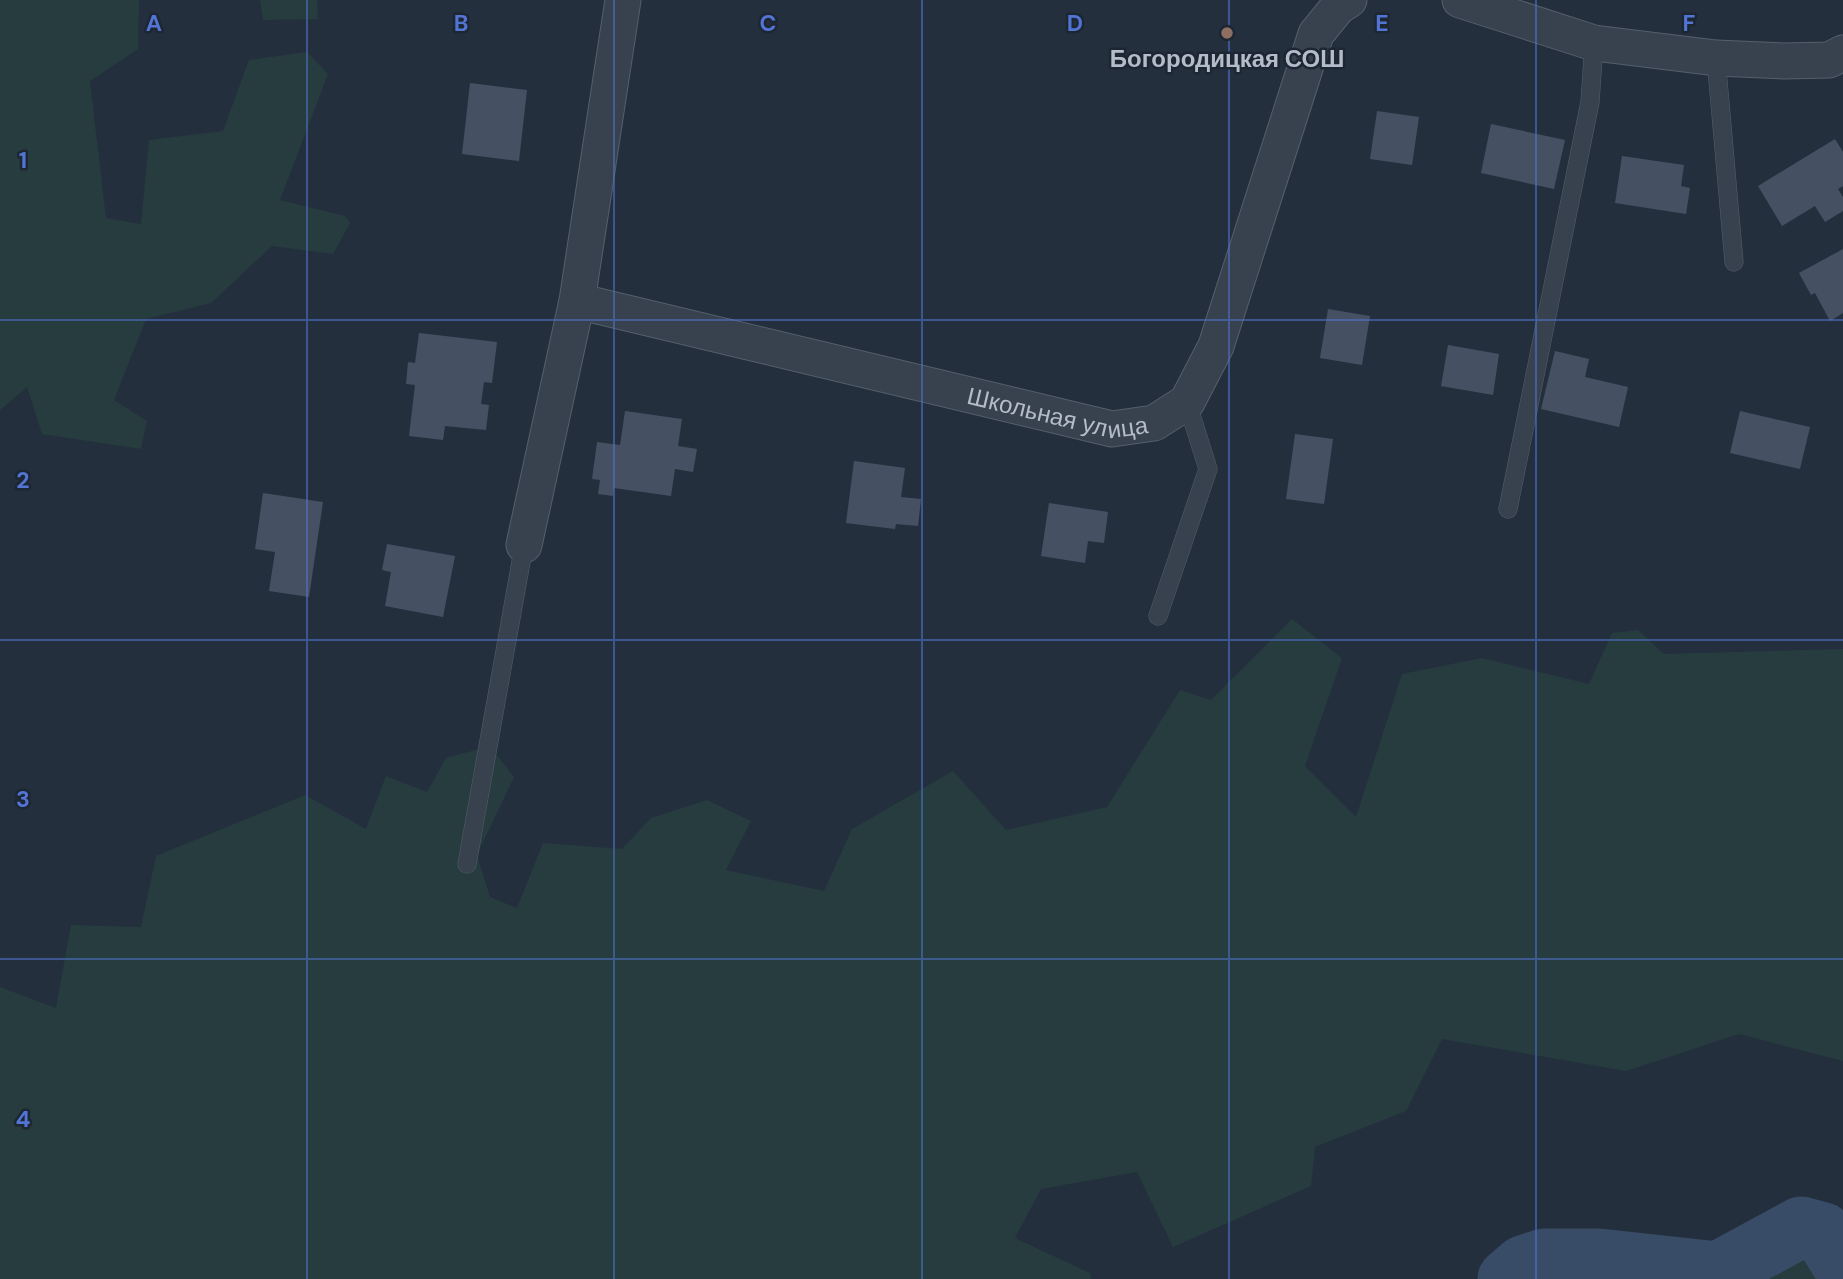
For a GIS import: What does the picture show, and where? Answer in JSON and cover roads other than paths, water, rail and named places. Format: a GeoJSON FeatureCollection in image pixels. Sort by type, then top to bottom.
{"type":"FeatureCollection","features":[{"type":"Feature","properties":{"kind":"street"},"geometry":{"type":"LineString","coordinates":[[524,545],[577,301],[623,0]]}},
{"type":"Feature","properties":{"kind":"street","name":"Школьная улица"},"geometry":{"type":"LineString","coordinates":[[577,301],[1112,429],[1154,423],[1187,402],[1216,346],[1316,34],[1338,7],[1349,0]]}},
{"type":"Feature","properties":{"kind":"street"},"geometry":{"type":"LineString","coordinates":[[1460,0],[1594,43],[1717,58],[1784,61],[1829,60],[1843,53]]}},
{"type":"Feature","properties":{"kind":"lane"},"geometry":{"type":"LineString","coordinates":[[1508,509],[1590,102],[1594,43]]}},
{"type":"Feature","properties":{"kind":"lane"},"geometry":{"type":"LineString","coordinates":[[1717,58],[1734,262]]}},
{"type":"Feature","properties":{"kind":"lane"},"geometry":{"type":"LineString","coordinates":[[1158,616],[1208,468],[1187,402]]}},
{"type":"Feature","properties":{"kind":"lane"},"geometry":{"type":"LineString","coordinates":[[467,864],[524,545]]}},
{"type":"Feature","properties":{"kind":"waterway"},"geometry":{"type":"LineString","coordinates":[[1508,1279],[1523,1266],[1544,1259],[1599,1259],[1718,1272],[1801,1227],[1823,1233],[1843,1265]]}},
{"type":"Feature","properties":{"kind":"place","name":"Богородицкая СОШ"},"geometry":{"type":"Point","coordinates":[1227,33]}}]}
